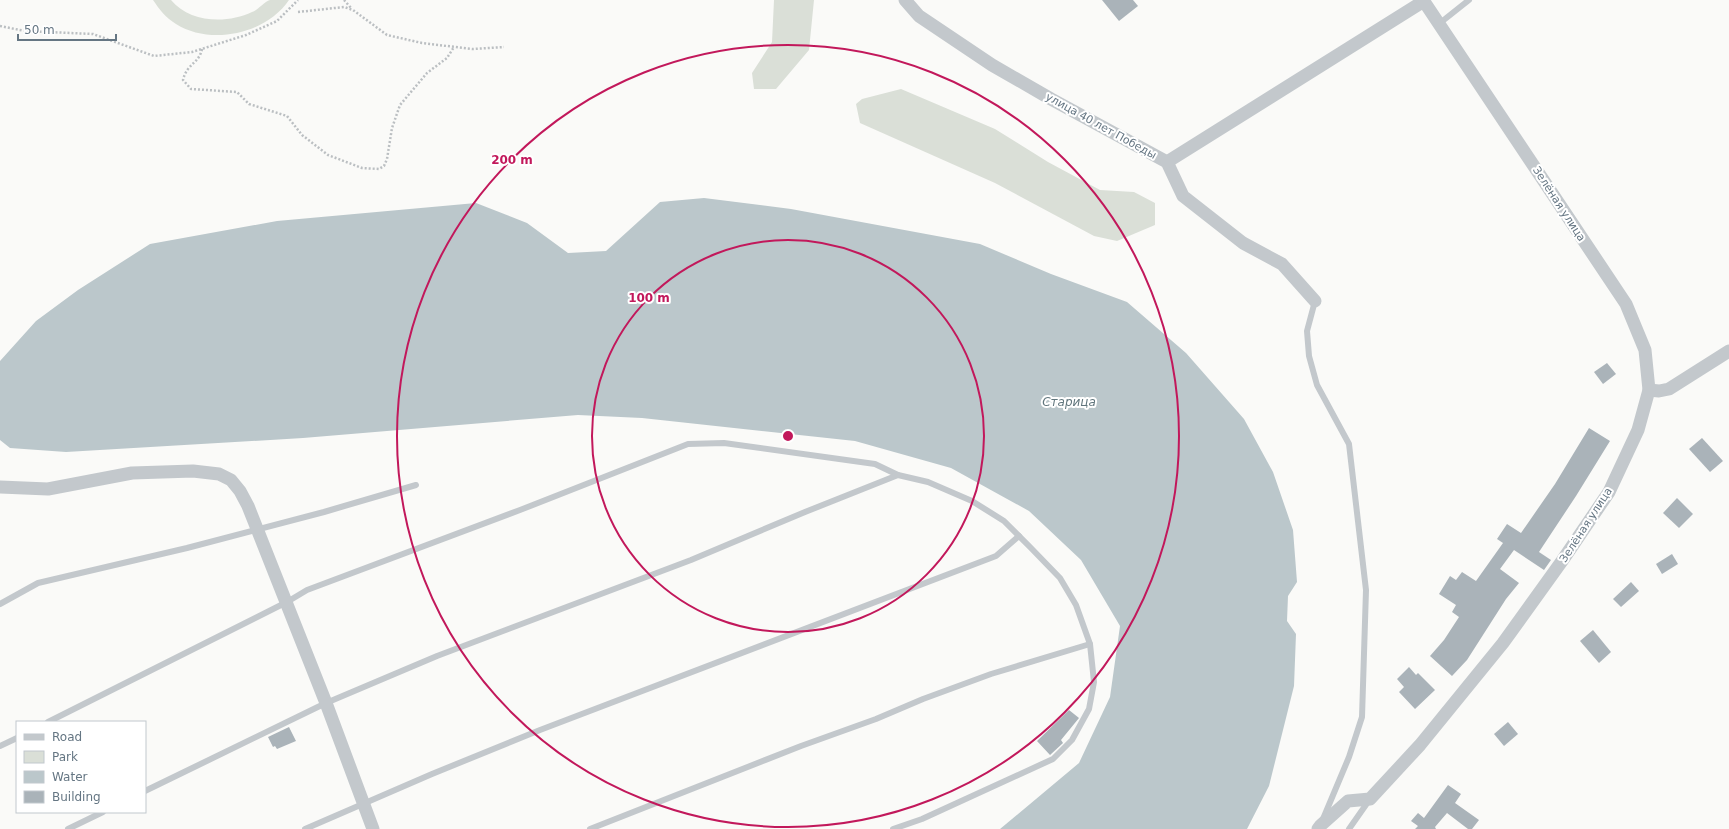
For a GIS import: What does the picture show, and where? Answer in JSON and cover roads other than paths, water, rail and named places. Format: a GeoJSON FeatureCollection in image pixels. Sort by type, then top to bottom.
{"type":"FeatureCollection","features":[{"type":"Feature","properties":{"kind":"street","name":"улица 40 лет Победы"},"geometry":{"type":"LineString","coordinates":[[905,0],[919,16],[992,65],[1051,100],[1167,162],[1183,196],[1243,243],[1282,264],[1315,301]]}},
{"type":"Feature","properties":{"kind":"street"},"geometry":{"type":"LineString","coordinates":[[1167,162],[1424,0]]}},
{"type":"Feature","properties":{"kind":"street","name":"Зелёная улица"},"geometry":{"type":"LineString","coordinates":[[1370,798],[1420,745],[1493,655],[1562,561],[1609,492],[1638,430],[1649,390],[1644,350],[1626,304],[1424,0]]}},
{"type":"Feature","properties":{"kind":"street"},"geometry":{"type":"LineString","coordinates":[[1649,390],[1659,391],[1669,389],[1729,351]]}},
{"type":"Feature","properties":{"kind":"street"},"geometry":{"type":"LineString","coordinates":[[0,487],[48,489],[132,473],[193,471],[219,474],[231,480],[240,491],[258,529],[326,703],[373,829]]}},
{"type":"Feature","properties":{"kind":"street"},"geometry":{"type":"LineString","coordinates":[[1320,827],[1348,801],[1370,798]]}},
{"type":"Feature","properties":{"kind":"lane"},"geometry":{"type":"LineString","coordinates":[[1440,23],[1469,0]]}},
{"type":"Feature","properties":{"kind":"lane"},"geometry":{"type":"LineString","coordinates":[[1315,301],[1307,331],[1309,356],[1318,385],[1349,444],[1366,590],[1362,716],[1349,757],[1320,827]]}},
{"type":"Feature","properties":{"kind":"lane"},"geometry":{"type":"LineString","coordinates":[[50,721],[287,602],[307,590],[520,510],[688,444],[724,443],[875,464],[898,476],[928,482],[972,501],[1004,521],[1060,578],[1076,605],[1090,644],[1094,682],[1089,709],[1072,740],[1053,759],[922,819],[893,829]]}},
{"type":"Feature","properties":{"kind":"lane"},"geometry":{"type":"LineString","coordinates":[[146,791],[326,703],[437,656],[684,562],[898,476]]}},
{"type":"Feature","properties":{"kind":"lane"},"geometry":{"type":"LineString","coordinates":[[0,604],[38,583],[187,548],[324,512],[416,485]]}},
{"type":"Feature","properties":{"kind":"lane"},"geometry":{"type":"LineString","coordinates":[[305,829],[363,803],[540,730],[996,556],[1019,536]]}},
{"type":"Feature","properties":{"kind":"lane"},"geometry":{"type":"LineString","coordinates":[[590,829],[801,746],[876,719],[991,674],[1090,644]]}},
{"type":"Feature","properties":{"kind":"lane"},"geometry":{"type":"LineString","coordinates":[[0,746],[16,738]]}},
{"type":"Feature","properties":{"kind":"lane"},"geometry":{"type":"LineString","coordinates":[[1349,829],[1370,798]]}},
{"type":"Feature","properties":{"kind":"lane"},"geometry":{"type":"LineString","coordinates":[[68,829],[101,813]]}},
{"type":"Feature","properties":{"kind":"water","name":"Старица"},"geometry":{"type":"Polygon","coordinates":[[[704,198],[791,209],[980,244],[1051,274],[1127,302],[1186,353],[1244,419],[1273,472],[1293,530],[1297,582],[1288,596],[1287,621],[1296,634],[1294,686],[1269,786],[1247,829],[1000,829],[1079,763],[1110,697],[1120,626],[1081,560],[1029,511],[951,468],[855,441],[642,418],[578,415],[303,438],[66,452],[10,448],[0,440],[0,361],[36,321],[78,290],[150,244],[277,221],[476,203],[527,223],[568,253],[606,251],[660,202],[704,198]]]}}]}
